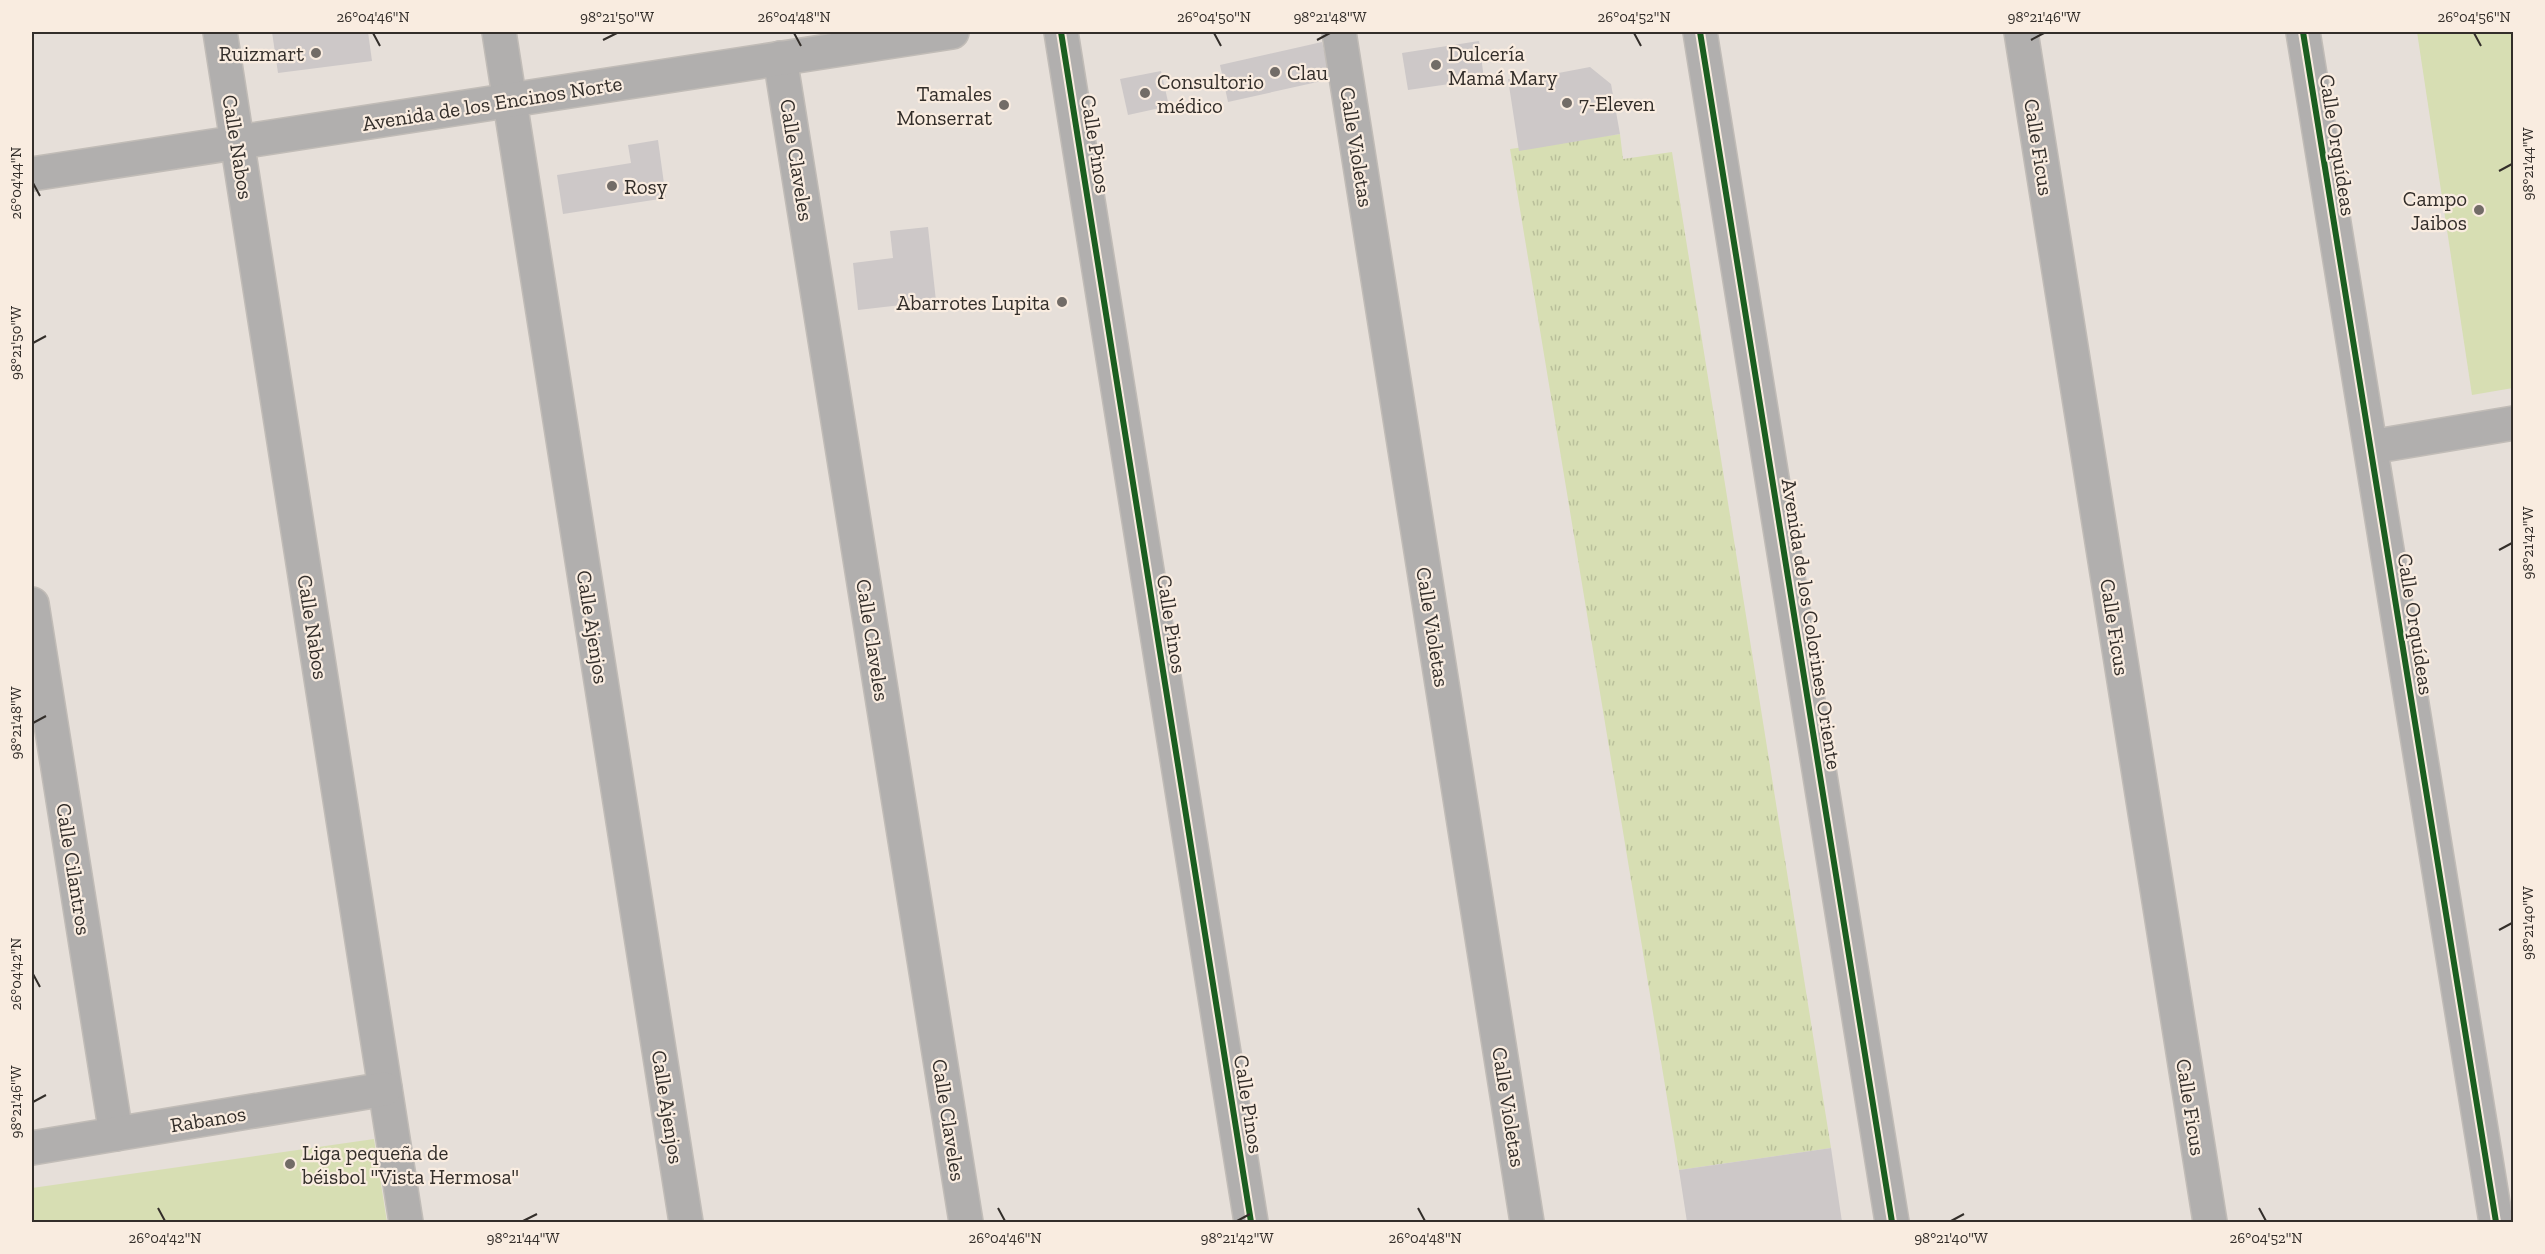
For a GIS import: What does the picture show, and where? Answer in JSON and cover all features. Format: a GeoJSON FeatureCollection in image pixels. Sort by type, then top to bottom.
{"type":"FeatureCollection","features":[{"type":"Feature","properties":{"kind":"street","name":"Calle Nabos"},"geometry":{"type":"LineString","coordinates":[[220,32],[406,1222]]}},
{"type":"Feature","properties":{"kind":"street","name":"Calle Ajenjos"},"geometry":{"type":"LineString","coordinates":[[499,32],[686,1222]]}},
{"type":"Feature","properties":{"kind":"street","name":"Avenida de los Encinos Norte"},"geometry":{"type":"LineString","coordinates":[[32,174],[952,32]]}},
{"type":"Feature","properties":{"kind":"street","name":"Calle Pinos"},"geometry":{"type":"LineString","coordinates":[[1061,32],[1251,1222]]}},
{"type":"Feature","properties":{"kind":"street","name":"Calle Violetas"},"geometry":{"type":"LineString","coordinates":[[1339,32],[1527,1222]]}},
{"type":"Feature","properties":{"kind":"street","name":"Avenida de los Colorines Oriente"},"geometry":{"type":"LineString","coordinates":[[1700,32],[1892,1222]]}},
{"type":"Feature","properties":{"kind":"street","name":"Calle Ficus"},"geometry":{"type":"LineString","coordinates":[[2021,32],[2210,1222]]}},
{"type":"Feature","properties":{"kind":"street","name":"Calle Orquídeas"},"geometry":{"type":"LineString","coordinates":[[2303,32],[2496,1222]]}},
{"type":"Feature","properties":{"kind":"street","name":"Calle Claveles"},"geometry":{"type":"LineString","coordinates":[[780,58],[966,1222]]}},
{"type":"Feature","properties":{"kind":"street"},"geometry":{"type":"LineString","coordinates":[[2371,447],[2514,423]]}},
{"type":"Feature","properties":{"kind":"street","name":"Calle Cilantros"},"geometry":{"type":"LineString","coordinates":[[32,604],[116,1134]]}},
{"type":"Feature","properties":{"kind":"street","name":"Rabanos"},"geometry":{"type":"LineString","coordinates":[[32,1148],[385,1089]]}},
{"type":"Feature","properties":{"kind":"green space","name":"Campo Jaibos"},"geometry":{"type":"Polygon","coordinates":[[[2417,32],[2513,32],[2513,388],[2472,395],[2417,32]]]}},
{"type":"Feature","properties":{"kind":"green space"},"geometry":{"type":"Polygon","coordinates":[[[1620,134],[1623,159],[1672,152],[1831,1148],[1679,1170],[1510,149],[1620,134]]]}},
{"type":"Feature","properties":{"kind":"green space","name":"Liga pequeña de béisbol \"Vista Hermosa\""},"geometry":{"type":"Polygon","coordinates":[[[374,1139],[387,1222],[32,1222],[32,1188],[374,1139]]]}},
{"type":"Feature","properties":{"kind":"building"},"geometry":{"type":"Polygon","coordinates":[[[272,32],[368,32],[372,61],[278,73],[272,32]]]}},
{"type":"Feature","properties":{"kind":"building"},"geometry":{"type":"Polygon","coordinates":[[[1479,41],[1484,79],[1408,90],[1402,53],[1479,41]]]}},
{"type":"Feature","properties":{"kind":"building","name":"Clau"},"geometry":{"type":"Polygon","coordinates":[[[1322,42],[1331,79],[1228,102],[1220,65],[1322,42]]]}},
{"type":"Feature","properties":{"kind":"building"},"geometry":{"type":"Polygon","coordinates":[[[1590,67],[1611,84],[1620,134],[1519,151],[1508,79],[1527,79],[1590,67]]]}},
{"type":"Feature","properties":{"kind":"building","name":"Consultorio médico"},"geometry":{"type":"Polygon","coordinates":[[[1161,71],[1169,106],[1128,115],[1120,79],[1161,71]]]}},
{"type":"Feature","properties":{"kind":"building","name":"Rosy"},"geometry":{"type":"Polygon","coordinates":[[[658,140],[666,198],[563,214],[557,175],[631,163],[628,145],[658,140]]]}},
{"type":"Feature","properties":{"kind":"building"},"geometry":{"type":"Polygon","coordinates":[[[928,227],[936,301],[858,310],[853,263],[893,258],[890,231],[928,227]]]}},
{"type":"Feature","properties":{"kind":"building"},"geometry":{"type":"Polygon","coordinates":[[[1831,1148],[1842,1222],[1687,1222],[1679,1170],[1831,1148]]]}},
{"type":"Feature","properties":{"kind":"cycle path"},"geometry":{"type":"LineString","coordinates":[[1061,32],[1251,1222]]}},
{"type":"Feature","properties":{"kind":"cycle path"},"geometry":{"type":"LineString","coordinates":[[1700,32],[1892,1222]]}},
{"type":"Feature","properties":{"kind":"cycle path"},"geometry":{"type":"LineString","coordinates":[[2303,32],[2496,1222]]}},
{"type":"Feature","properties":{"kind":"place","name":"Ruizmart"},"geometry":{"type":"Point","coordinates":[316,53]}},
{"type":"Feature","properties":{"kind":"place","name":"Dulcería Mamá Mary"},"geometry":{"type":"Point","coordinates":[1436,65]}},
{"type":"Feature","properties":{"kind":"place","name":"Clau"},"geometry":{"type":"Point","coordinates":[1275,72]}},
{"type":"Feature","properties":{"kind":"place","name":"Consultorio médico"},"geometry":{"type":"Point","coordinates":[1145,93]}},
{"type":"Feature","properties":{"kind":"place","name":"7-Eleven"},"geometry":{"type":"Point","coordinates":[1567,103]}},
{"type":"Feature","properties":{"kind":"place","name":"Tamales Monserrat"},"geometry":{"type":"Point","coordinates":[1004,105]}},
{"type":"Feature","properties":{"kind":"place","name":"Rosy"},"geometry":{"type":"Point","coordinates":[612,186]}},
{"type":"Feature","properties":{"kind":"place","name":"Campo Jaibos"},"geometry":{"type":"Point","coordinates":[2479,210]}},
{"type":"Feature","properties":{"kind":"place","name":"Abarrotes Lupita"},"geometry":{"type":"Point","coordinates":[1062,302]}},
{"type":"Feature","properties":{"kind":"place","name":"Liga pequeña de béisbol \"Vista Hermosa\""},"geometry":{"type":"Point","coordinates":[290,1164]}}]}
